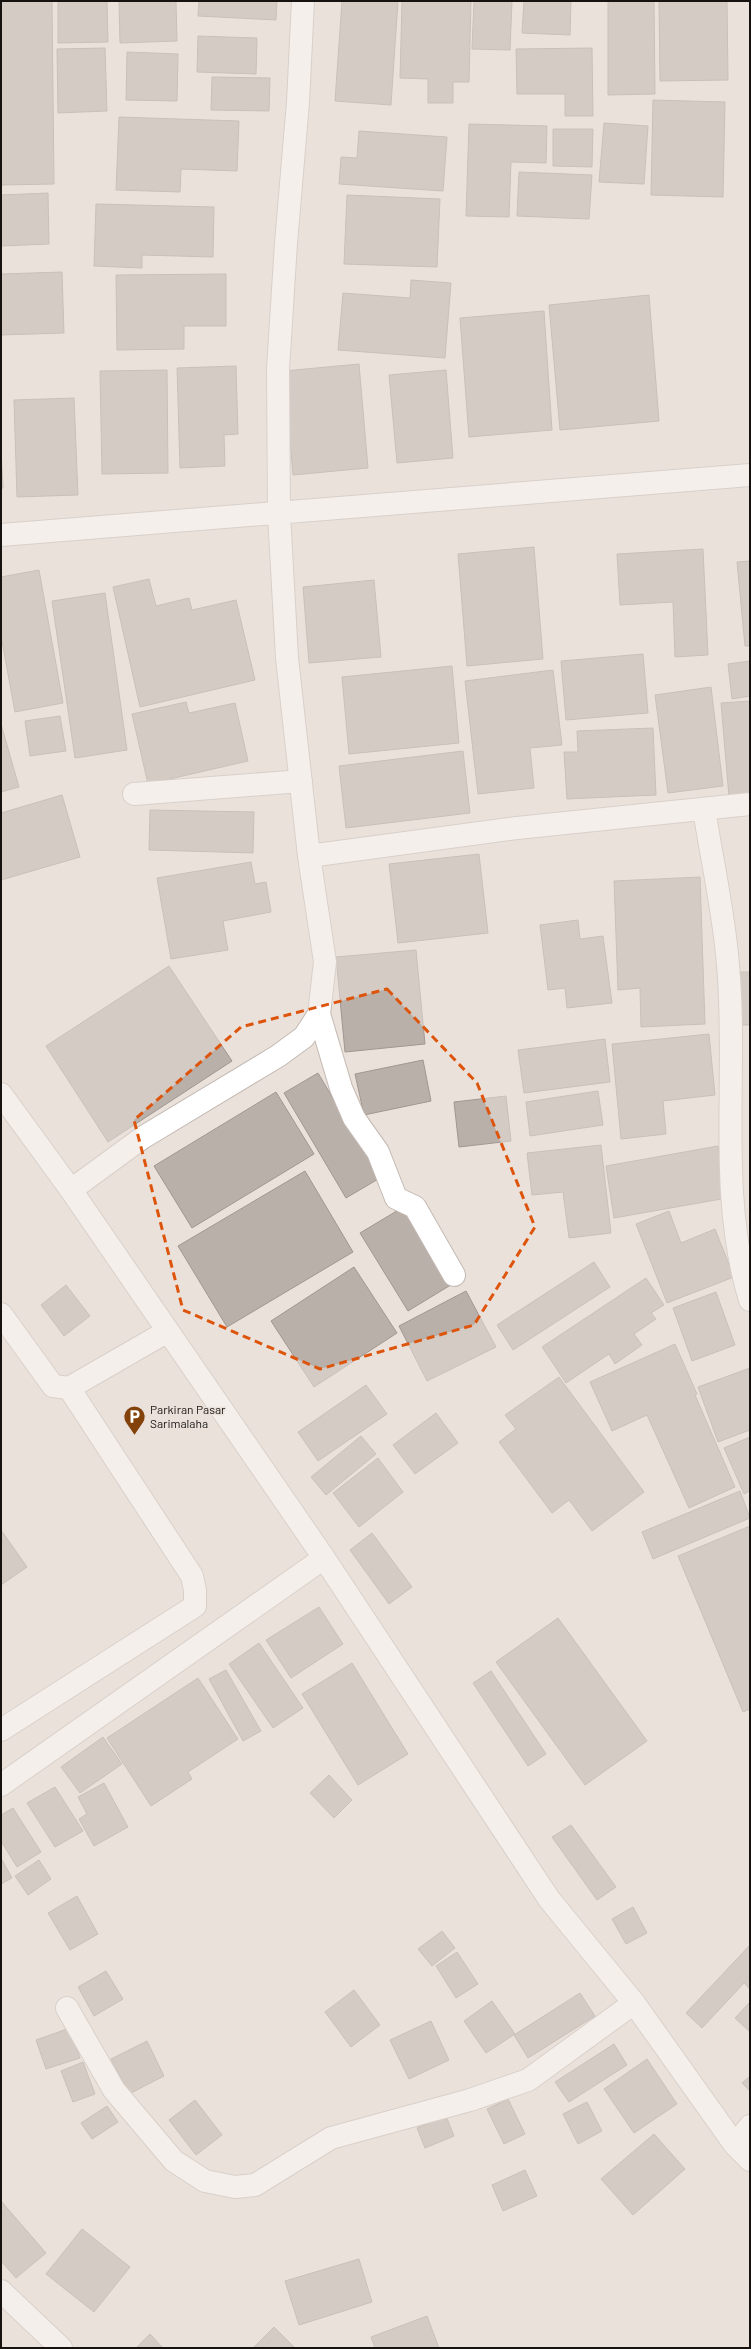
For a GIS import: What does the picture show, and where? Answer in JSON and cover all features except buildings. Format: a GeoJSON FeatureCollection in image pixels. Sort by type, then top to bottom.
{"type":"FeatureCollection","features":[{"type":"Feature","properties":{"kind":"street"},"geometry":{"type":"LineString","coordinates":[[303,1],[298,102],[286,243],[278,369],[279,514],[287,658],[309,856],[325,962],[319,1014],[341,1088],[354,1118],[378,1152],[396,1198],[415,1207],[454,1275]]}},
{"type":"Feature","properties":{"kind":"street"},"geometry":{"type":"LineString","coordinates":[[1,536],[750,475]]}},
{"type":"Feature","properties":{"kind":"street"},"geometry":{"type":"LineString","coordinates":[[134,794],[301,781]]}},
{"type":"Feature","properties":{"kind":"street"},"geometry":{"type":"LineString","coordinates":[[309,856],[518,828],[750,804]]}},
{"type":"Feature","properties":{"kind":"street"},"geometry":{"type":"LineString","coordinates":[[704,809],[728,965],[733,1221],[744,1280],[750,1300]]}},
{"type":"Feature","properties":{"kind":"street"},"geometry":{"type":"LineString","coordinates":[[71,1190],[142,1138],[278,1056],[304,1037],[319,1014]]}},
{"type":"Feature","properties":{"kind":"street"},"geometry":{"type":"LineString","coordinates":[[1,1094],[71,1190],[324,1558],[549,1899],[634,2003],[735,2145],[750,2160]]}},
{"type":"Feature","properties":{"kind":"street"},"geometry":{"type":"LineString","coordinates":[[1,1314],[52,1386],[69,1388],[168,1331]]}},
{"type":"Feature","properties":{"kind":"street"},"geometry":{"type":"LineString","coordinates":[[1,1730],[194,1606],[195,1590],[192,1576],[69,1388]]}},
{"type":"Feature","properties":{"kind":"street"},"geometry":{"type":"LineString","coordinates":[[1,1785],[324,1558]]}},
{"type":"Feature","properties":{"kind":"street"},"geometry":{"type":"LineString","coordinates":[[67,2008],[114,2090],[174,2161],[205,2181],[235,2187],[255,2185],[330,2138],[470,2100],[528,2080],[634,2003]]}},
{"type":"Feature","properties":{"kind":"street"},"geometry":{"type":"LineString","coordinates":[[735,2145],[750,2126]]}},
{"type":"Feature","properties":{"kind":"street"},"geometry":{"type":"LineString","coordinates":[[1,2291],[61,2348]]}},
{"type":"Feature","properties":{"kind":"highlighted area"},"geometry":{"type":"Polygon","coordinates":[[[387,989],[477,1083],[535,1227],[474,1325],[320,1369],[183,1310],[134,1120],[241,1027],[387,989]]]}},
{"type":"Feature","properties":{"kind":"place","name":"Parkiran Pasar Sarimalaha"},"geometry":{"type":"Point","coordinates":[135,1436]}}]}
